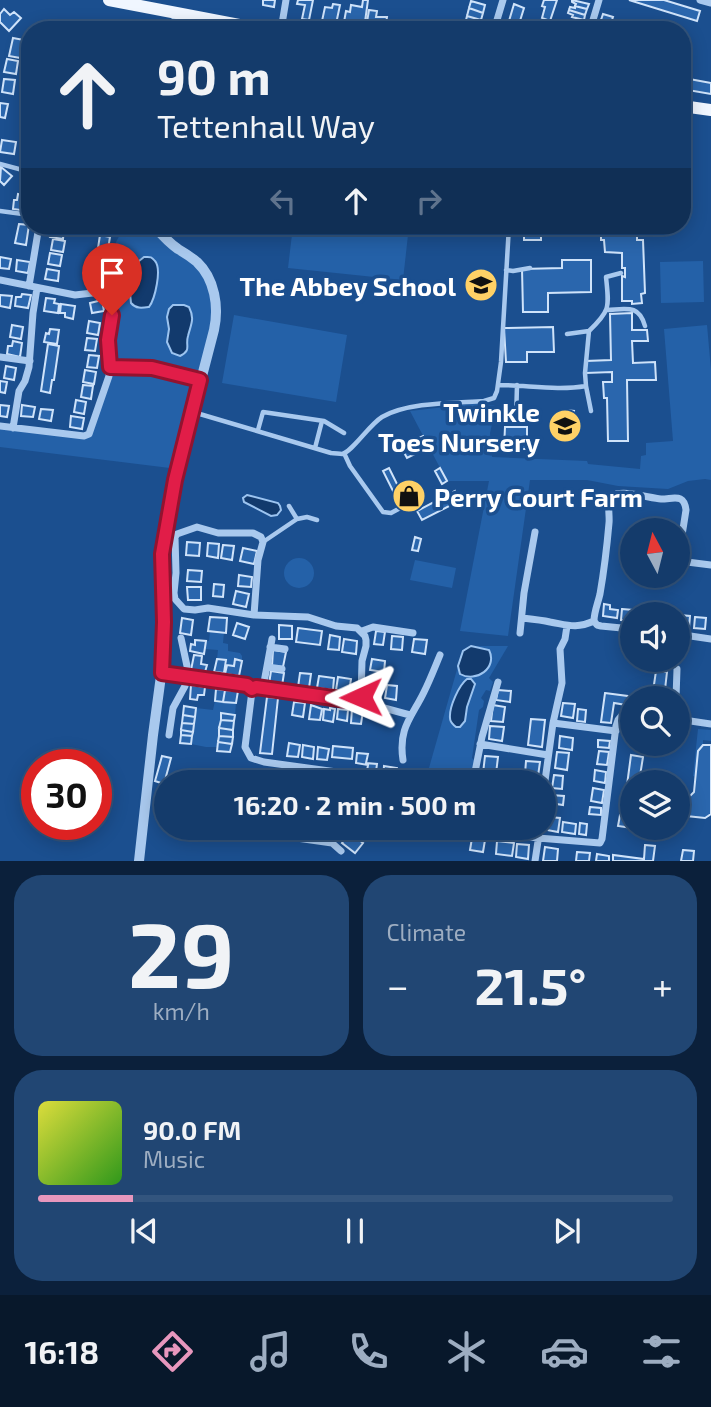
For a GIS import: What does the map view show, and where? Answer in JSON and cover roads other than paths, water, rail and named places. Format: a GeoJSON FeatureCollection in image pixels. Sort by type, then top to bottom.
{"type":"FeatureCollection","features":[{"type":"Feature","properties":{"kind":"main road"},"geometry":{"type":"LineString","coordinates":[[111,0],[219,21]]}},
{"type":"Feature","properties":{"kind":"main road"},"geometry":{"type":"LineString","coordinates":[[691,107],[711,110]]}},
{"type":"Feature","properties":{"kind":"street"},"geometry":{"type":"LineString","coordinates":[[282,21],[286,0]]}},
{"type":"Feature","properties":{"kind":"street"},"geometry":{"type":"LineString","coordinates":[[497,21],[503,0]]}},
{"type":"Feature","properties":{"kind":"street"},"geometry":{"type":"LineString","coordinates":[[593,21],[599,0]]}},
{"type":"Feature","properties":{"kind":"street"},"geometry":{"type":"LineString","coordinates":[[700,0],[711,4]]}},
{"type":"Feature","properties":{"kind":"street"},"geometry":{"type":"LineString","coordinates":[[176,21],[178,13]]}},
{"type":"Feature","properties":{"kind":"street"},"geometry":{"type":"LineString","coordinates":[[13,428],[19,391],[28,373],[30,361],[38,235]]}},
{"type":"Feature","properties":{"kind":"street"},"geometry":{"type":"LineString","coordinates":[[139,861],[162,673],[162,554],[175,480],[216,320],[212,288],[204,272],[197,262],[163,235]]}},
{"type":"Feature","properties":{"kind":"street"},"geometry":{"type":"LineString","coordinates":[[0,426],[86,435],[90,431],[108,381],[110,367],[108,340],[112,315],[110,290],[113,254]]}},
{"type":"Feature","properties":{"kind":"street"},"geometry":{"type":"LineString","coordinates":[[0,280],[75,295],[110,290]]}},
{"type":"Feature","properties":{"kind":"street"},"geometry":{"type":"LineString","coordinates":[[0,357],[30,361]]}},
{"type":"Feature","properties":{"kind":"street"},"geometry":{"type":"LineString","coordinates":[[110,367],[152,368],[200,380]]}},
{"type":"Feature","properties":{"kind":"street"},"geometry":{"type":"LineString","coordinates":[[594,621],[610,519],[608,505],[615,495],[628,493],[661,499],[681,499],[686,510],[681,557],[687,562],[711,565]]}},
{"type":"Feature","properties":{"kind":"street"},"geometry":{"type":"LineString","coordinates":[[254,615],[258,560],[263,542],[261,537],[254,533],[218,533],[197,527],[177,534],[174,593],[181,607],[189,610],[208,608],[254,615],[308,617],[337,626],[357,628],[362,631],[366,640],[362,660],[361,697]]}},
{"type":"Feature","properties":{"kind":"street"},"geometry":{"type":"LineString","coordinates":[[520,633],[535,532]]}},
{"type":"Feature","properties":{"kind":"street"},"geometry":{"type":"LineString","coordinates":[[522,618],[567,626],[594,621]]}},
{"type":"Feature","properties":{"kind":"street"},"geometry":{"type":"LineString","coordinates":[[594,621],[597,625],[620,628]]}},
{"type":"Feature","properties":{"kind":"street"},"geometry":{"type":"LineString","coordinates":[[546,770],[562,684],[560,649],[567,626]]}},
{"type":"Feature","properties":{"kind":"street"},"geometry":{"type":"LineString","coordinates":[[362,631],[373,627],[413,633]]}},
{"type":"Feature","properties":{"kind":"street"},"geometry":{"type":"LineString","coordinates":[[690,636],[711,639]]}},
{"type":"Feature","properties":{"kind":"street"},"geometry":{"type":"LineString","coordinates":[[169,735],[173,708],[185,686],[187,676],[181,638]]}},
{"type":"Feature","properties":{"kind":"street"},"geometry":{"type":"LineString","coordinates":[[263,688],[271,643],[285,649]]}},
{"type":"Feature","properties":{"kind":"street"},"geometry":{"type":"LineString","coordinates":[[403,760],[401,751],[405,726],[424,693],[440,655]]}},
{"type":"Feature","properties":{"kind":"street"},"geometry":{"type":"LineString","coordinates":[[267,667],[282,669]]}},
{"type":"Feature","properties":{"kind":"street"},"geometry":{"type":"LineString","coordinates":[[162,673],[247,685],[252,689]]}},
{"type":"Feature","properties":{"kind":"street"},"geometry":{"type":"LineString","coordinates":[[475,770],[498,682]]}},
{"type":"Feature","properties":{"kind":"street"},"geometry":{"type":"LineString","coordinates":[[252,689],[256,687],[347,700],[361,697],[373,705],[410,715]]}},
{"type":"Feature","properties":{"kind":"street"},"geometry":{"type":"LineString","coordinates":[[252,689],[245,744],[247,754],[255,760],[320,770]]}},
{"type":"Feature","properties":{"kind":"street"},"geometry":{"type":"LineString","coordinates":[[556,840],[601,842],[620,717]]}},
{"type":"Feature","properties":{"kind":"street"},"geometry":{"type":"LineString","coordinates":[[690,721],[711,724]]}},
{"type":"Feature","properties":{"kind":"street"},"geometry":{"type":"LineString","coordinates":[[553,723],[616,732]]}},
{"type":"Feature","properties":{"kind":"street"},"geometry":{"type":"LineString","coordinates":[[480,744],[548,755]]}},
{"type":"Feature","properties":{"kind":"street"},"geometry":{"type":"LineString","coordinates":[[288,770],[289,766]]}},
{"type":"Feature","properties":{"kind":"street"},"geometry":{"type":"LineString","coordinates":[[318,840],[332,843],[341,851]]}},
{"type":"Feature","properties":{"kind":"street"},"geometry":{"type":"LineString","coordinates":[[535,861],[538,840]]}},
{"type":"Feature","properties":{"kind":"lane"},"geometry":{"type":"LineString","coordinates":[[0,164],[21,170]]}},
{"type":"Feature","properties":{"kind":"lane"},"geometry":{"type":"LineString","coordinates":[[0,211],[21,214]]}},
{"type":"Feature","properties":{"kind":"lane"},"geometry":{"type":"LineString","coordinates":[[193,412],[331,453],[344,453],[370,426],[391,412],[408,407],[494,398],[501,362],[508,235]]}},
{"type":"Feature","properties":{"kind":"lane"},"geometry":{"type":"LineString","coordinates":[[506,270],[530,268]]}},
{"type":"Feature","properties":{"kind":"lane"},"geometry":{"type":"LineString","coordinates":[[567,334],[589,331],[605,316],[608,306],[606,277],[621,273]]}},
{"type":"Feature","properties":{"kind":"lane"},"geometry":{"type":"LineString","coordinates":[[607,310],[635,310],[642,316],[645,326]]}},
{"type":"Feature","properties":{"kind":"lane"},"geometry":{"type":"LineString","coordinates":[[589,331],[585,373],[590,411]]}},
{"type":"Feature","properties":{"kind":"lane"},"geometry":{"type":"LineString","coordinates":[[498,385],[553,388],[586,386]]}},
{"type":"Feature","properties":{"kind":"lane"},"geometry":{"type":"LineString","coordinates":[[516,421],[517,385]]}},
{"type":"Feature","properties":{"kind":"lane"},"geometry":{"type":"LineString","coordinates":[[258,430],[263,412],[321,421],[344,432]]}},
{"type":"Feature","properties":{"kind":"lane"},"geometry":{"type":"LineString","coordinates":[[315,448],[321,421]]}},
{"type":"Feature","properties":{"kind":"lane"},"geometry":{"type":"LineString","coordinates":[[344,453],[350,466],[383,512],[390,513],[417,499]]}},
{"type":"Feature","properties":{"kind":"lane"},"geometry":{"type":"LineString","coordinates":[[289,506],[297,519]]}},
{"type":"Feature","properties":{"kind":"lane"},"geometry":{"type":"LineString","coordinates":[[263,542],[297,519],[307,517],[317,520]]}},
{"type":"Feature","properties":{"kind":"place","name":"The Abbey School"},"geometry":{"type":"Point","coordinates":[481,285]}},
{"type":"Feature","properties":{"kind":"place","name":"Twinkle Toes Nursery"},"geometry":{"type":"Point","coordinates":[565,426]}},
{"type":"Feature","properties":{"kind":"place","name":"Perry Court Farm"},"geometry":{"type":"Point","coordinates":[409,496]}}]}
